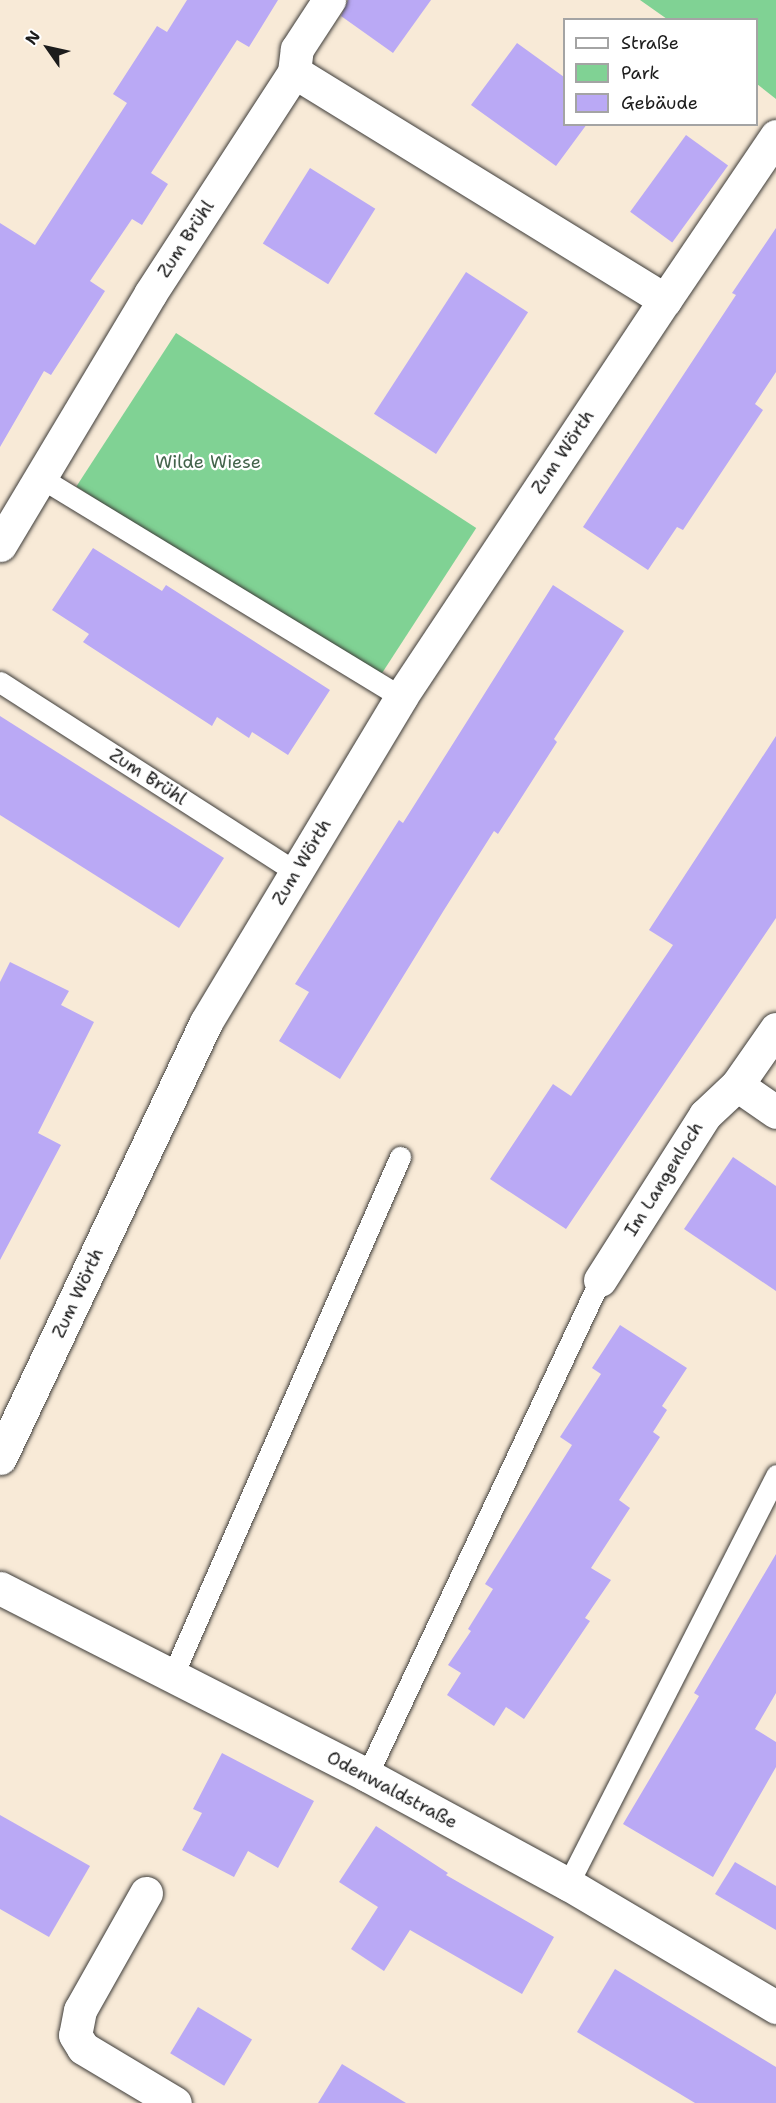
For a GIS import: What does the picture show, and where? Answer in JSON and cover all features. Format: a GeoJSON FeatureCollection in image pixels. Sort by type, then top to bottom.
{"type":"FeatureCollection","features":[{"type":"Feature","properties":{"kind":"street","name":"Zum Brühl"},"geometry":{"type":"LineString","coordinates":[[0,545],[150,294],[294,72],[297,50],[329,0]]}},
{"type":"Feature","properties":{"kind":"street"},"geometry":{"type":"LineString","coordinates":[[294,72],[665,300]]}},
{"type":"Feature","properties":{"kind":"street","name":"Zum Wörth"},"geometry":{"type":"LineString","coordinates":[[0,1458],[206,1022],[401,697],[776,135]]}},
{"type":"Feature","properties":{"kind":"street","name":"Im Langenloch"},"geometry":{"type":"LineString","coordinates":[[600,1280],[705,1116],[737,1085],[776,1029]]}},
{"type":"Feature","properties":{"kind":"street"},"geometry":{"type":"LineString","coordinates":[[737,1085],[776,1112]]}},
{"type":"Feature","properties":{"kind":"street","name":"Odenwaldstraße"},"geometry":{"type":"LineString","coordinates":[[0,1588],[367,1775],[773,1999]]}},
{"type":"Feature","properties":{"kind":"street"},"geometry":{"type":"LineString","coordinates":[[146,1893],[80,2010],[75,2035],[83,2048],[176,2103]]}},
{"type":"Feature","properties":{"kind":"lane"},"geometry":{"type":"LineString","coordinates":[[41,478],[401,697]]}},
{"type":"Feature","properties":{"kind":"lane","name":"Zum Brühl"},"geometry":{"type":"LineString","coordinates":[[0,682],[296,872]]}},
{"type":"Feature","properties":{"kind":"lane"},"geometry":{"type":"LineString","coordinates":[[172,1677],[400,1157]]}},
{"type":"Feature","properties":{"kind":"lane"},"geometry":{"type":"LineString","coordinates":[[367,1775],[600,1280]]}},
{"type":"Feature","properties":{"kind":"lane"},"geometry":{"type":"LineString","coordinates":[[568,1884],[776,1475]]}},
{"type":"Feature","properties":{"kind":"green space"},"geometry":{"type":"Polygon","coordinates":[[[640,0],[776,0],[776,99],[758,85],[758,18],[666,18],[640,0]]]}},
{"type":"Feature","properties":{"kind":"green space","name":"Wilde Wiese"},"geometry":{"type":"Polygon","coordinates":[[[176,333],[476,528],[377,681],[76,486],[176,333]]]}},
{"type":"Feature","properties":{"kind":"building"},"geometry":{"type":"Polygon","coordinates":[[[187,0],[278,0],[249,47],[237,40],[151,173],[168,184],[142,225],[132,219],[90,281],[105,291],[51,375],[44,371],[0,447],[0,223],[35,245],[127,103],[113,94],[157,26],[167,32],[187,0]]]}},
{"type":"Feature","properties":{"kind":"building"},"geometry":{"type":"Polygon","coordinates":[[[348,0],[431,0],[393,53],[341,16],[348,0]]]}},
{"type":"Feature","properties":{"kind":"building"},"geometry":{"type":"Polygon","coordinates":[[[517,43],[563,76],[563,126],[586,126],[556,166],[471,105],[517,43]]]}},
{"type":"Feature","properties":{"kind":"building"},"geometry":{"type":"Polygon","coordinates":[[[686,135],[728,166],[672,242],[630,212],[686,135]]]}},
{"type":"Feature","properties":{"kind":"building"},"geometry":{"type":"Polygon","coordinates":[[[310,168],[375,209],[328,284],[263,243],[310,168]]]}},
{"type":"Feature","properties":{"kind":"building"},"geometry":{"type":"Polygon","coordinates":[[[776,228],[776,372],[755,404],[763,410],[683,530],[677,527],[648,570],[583,527],[736,295],[732,293],[776,228]]]}},
{"type":"Feature","properties":{"kind":"building"},"geometry":{"type":"Polygon","coordinates":[[[466,272],[528,312],[436,454],[374,414],[466,272]]]}},
{"type":"Feature","properties":{"kind":"building"},"geometry":{"type":"Polygon","coordinates":[[[93,548],[162,591],[166,585],[330,690],[288,755],[252,732],[249,738],[217,717],[212,726],[83,642],[89,634],[52,610],[93,548]]]}},
{"type":"Feature","properties":{"kind":"building"},"geometry":{"type":"Polygon","coordinates":[[[553,585],[624,631],[554,739],[557,742],[498,834],[494,831],[340,1079],[279,1041],[309,992],[295,984],[399,820],[403,823],[553,585]]]}},
{"type":"Feature","properties":{"kind":"building"},"geometry":{"type":"Polygon","coordinates":[[[0,716],[224,858],[179,928],[0,815],[0,716]]]}},
{"type":"Feature","properties":{"kind":"building"},"geometry":{"type":"Polygon","coordinates":[[[776,736],[776,918],[566,1229],[490,1179],[553,1084],[571,1096],[673,945],[649,930],[776,736]]]}},
{"type":"Feature","properties":{"kind":"building"},"geometry":{"type":"Polygon","coordinates":[[[10,962],[69,991],[61,1005],[94,1022],[38,1133],[61,1145],[0,1260],[0,982],[10,962]]]}},
{"type":"Feature","properties":{"kind":"building"},"geometry":{"type":"Polygon","coordinates":[[[733,1157],[776,1186],[776,1291],[684,1229],[733,1157]]]}},
{"type":"Feature","properties":{"kind":"building"},"geometry":{"type":"Polygon","coordinates":[[[620,1325],[687,1368],[662,1406],[667,1410],[653,1432],[660,1437],[619,1500],[630,1508],[591,1568],[611,1580],[585,1618],[590,1621],[524,1719],[506,1707],[494,1726],[447,1695],[461,1673],[448,1665],[471,1631],[468,1629],[493,1589],[485,1584],[572,1445],[560,1437],[601,1374],[592,1368],[620,1325]]]}},
{"type":"Feature","properties":{"kind":"building"},"geometry":{"type":"Polygon","coordinates":[[[776,1554],[776,1693],[755,1729],[776,1742],[776,1767],[713,1877],[623,1824],[699,1696],[694,1693],[776,1554]]]}},
{"type":"Feature","properties":{"kind":"building"},"geometry":{"type":"Polygon","coordinates":[[[222,1753],[314,1801],[278,1868],[248,1851],[234,1877],[182,1850],[202,1813],[193,1809],[222,1753]]]}},
{"type":"Feature","properties":{"kind":"building"},"geometry":{"type":"Polygon","coordinates":[[[0,1815],[90,1866],[49,1937],[0,1909],[0,1815]]]}},
{"type":"Feature","properties":{"kind":"building"},"geometry":{"type":"Polygon","coordinates":[[[376,1826],[448,1873],[446,1875],[554,1937],[522,1994],[410,1930],[384,1971],[351,1949],[378,1907],[339,1882],[376,1826]]]}},
{"type":"Feature","properties":{"kind":"building"},"geometry":{"type":"Polygon","coordinates":[[[735,1862],[776,1886],[776,1930],[715,1894],[735,1862]]]}},
{"type":"Feature","properties":{"kind":"building"},"geometry":{"type":"Polygon","coordinates":[[[615,1969],[776,2067],[776,2103],[695,2103],[577,2032],[615,1969]]]}},
{"type":"Feature","properties":{"kind":"building"},"geometry":{"type":"Polygon","coordinates":[[[198,2007],[252,2039],[224,2086],[170,2053],[198,2007]]]}},
{"type":"Feature","properties":{"kind":"building"},"geometry":{"type":"Polygon","coordinates":[[[342,2064],[406,2103],[318,2103],[342,2064]]]}}]}
